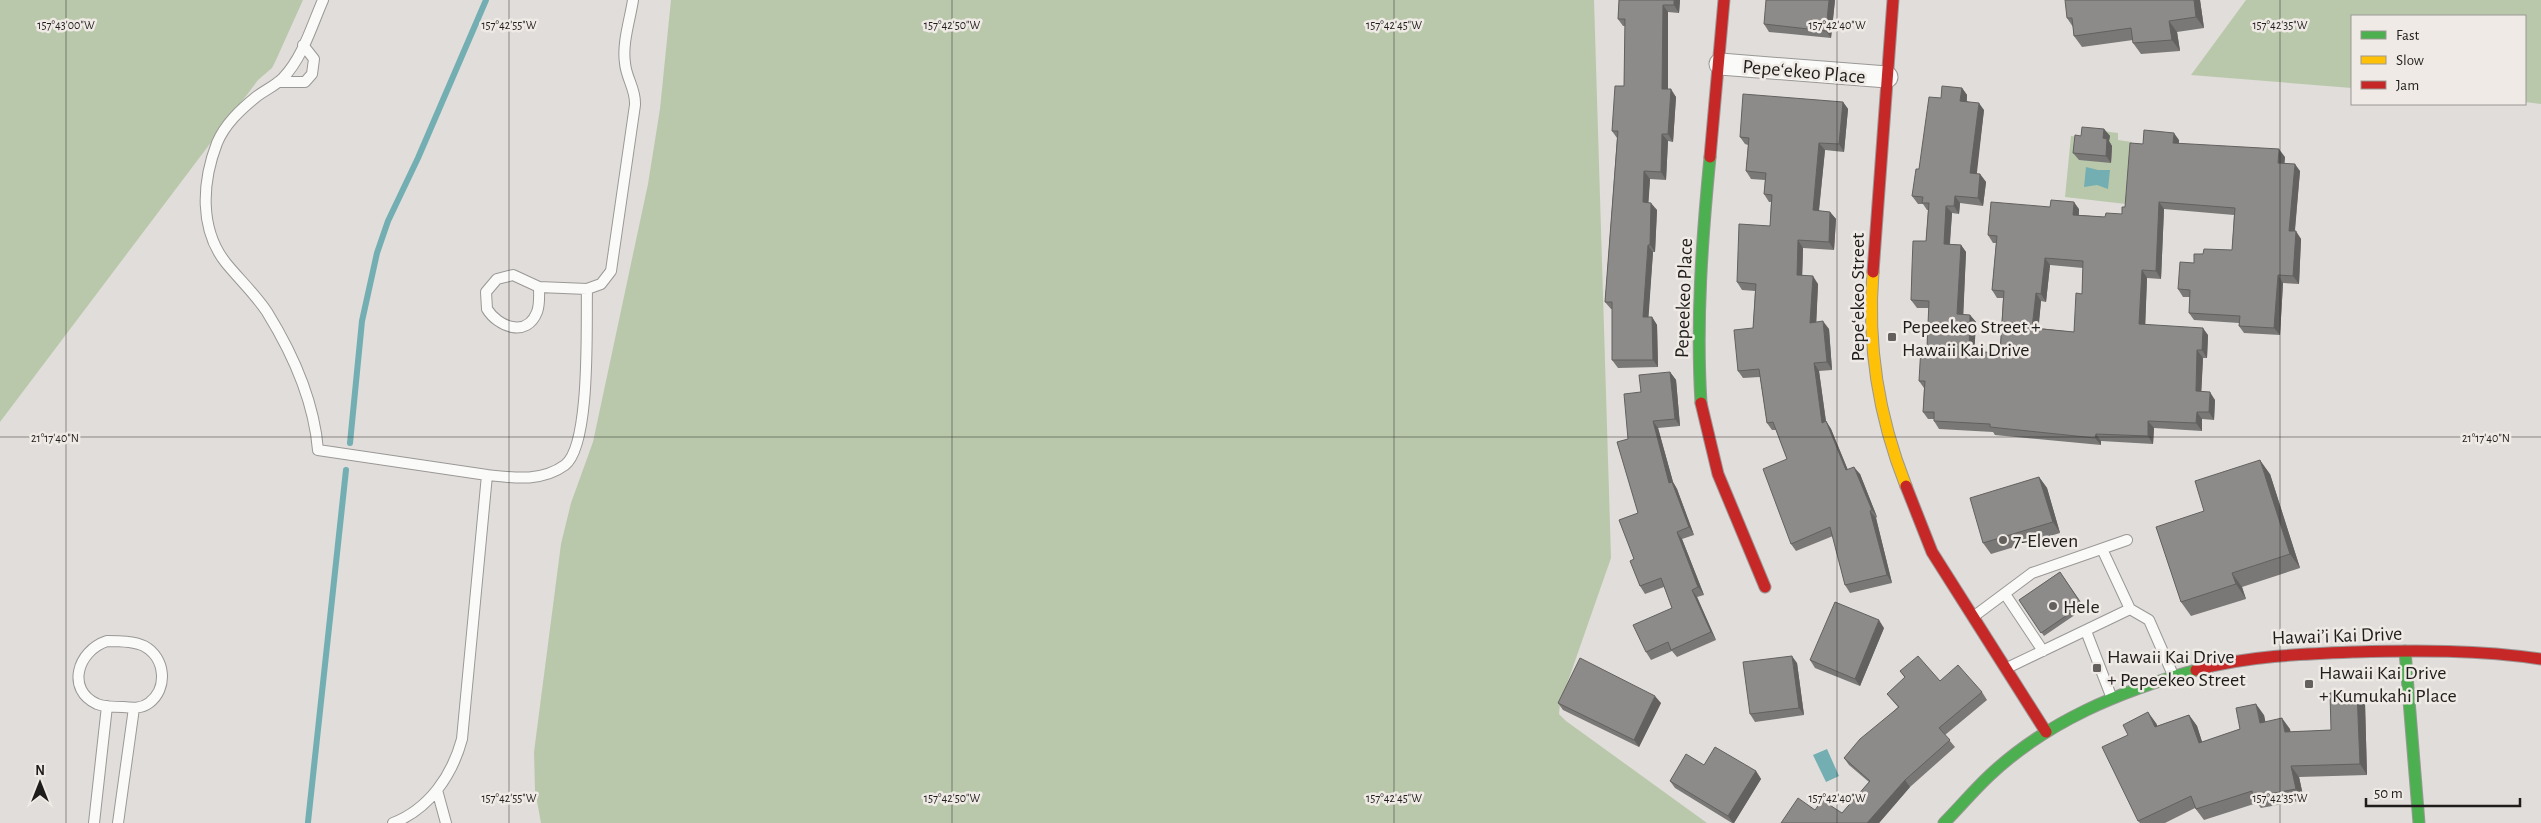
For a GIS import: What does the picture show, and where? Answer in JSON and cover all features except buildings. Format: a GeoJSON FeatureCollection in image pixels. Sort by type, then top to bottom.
{"type":"FeatureCollection","features":[{"type":"Feature","properties":{"kind":"street","name":"Pepeekeo Place"},"geometry":{"type":"LineString","coordinates":[[1724,0],[1720,64],[1702,252],[1698,353],[1701,404],[1718,474],[1765,587]]}},
{"type":"Feature","properties":{"kind":"street","name":"Pepeʻekeo Street"},"geometry":{"type":"LineString","coordinates":[[1893,0],[1872,283],[1872,335],[1880,403],[1893,454],[1932,552],[2046,732]]}},
{"type":"Feature","properties":{"kind":"street","name":"Pepeʻekeo Place"},"geometry":{"type":"LineString","coordinates":[[1720,64],[1887,77]]}},
{"type":"Feature","properties":{"kind":"street","name":"Hawai’i Kai Drive"},"geometry":{"type":"LineString","coordinates":[[1944,823],[1984,780],[2046,732],[2111,696],[2173,676],[2260,657],[2334,652],[2476,650],[2541,659]]}},
{"type":"Feature","properties":{"kind":"street"},"geometry":{"type":"LineString","coordinates":[[2405,651],[2419,823]]}},
{"type":"Feature","properties":{"kind":"lane"},"geometry":{"type":"LineString","coordinates":[[323,0],[292,67],[278,82],[257,96],[232,119],[218,141],[207,180],[208,223],[220,254],[266,310],[290,354],[305,389],[318,450],[519,479],[537,477],[565,465],[576,448],[582,421],[587,289]]}},
{"type":"Feature","properties":{"kind":"lane"},"geometry":{"type":"LineString","coordinates":[[539,287],[538,311],[527,324],[511,328],[496,320],[487,309],[486,292],[497,278],[513,275],[539,287],[587,289],[595,288],[607,278],[613,264],[636,105],[634,89],[626,71],[624,52],[633,0]]}},
{"type":"Feature","properties":{"kind":"lane"},"geometry":{"type":"LineString","coordinates":[[278,82],[305,82],[312,74],[314,60],[303,45]]}},
{"type":"Feature","properties":{"kind":"lane"},"geometry":{"type":"LineString","coordinates":[[392,823],[415,811],[437,790],[450,771],[462,739],[487,475]]}},
{"type":"Feature","properties":{"kind":"lane"},"geometry":{"type":"LineString","coordinates":[[1973,617],[2032,574],[2127,540]]}},
{"type":"Feature","properties":{"kind":"lane"},"geometry":{"type":"LineString","coordinates":[[2102,549],[2130,610],[2149,620],[2173,676]]}},
{"type":"Feature","properties":{"kind":"lane"},"geometry":{"type":"LineString","coordinates":[[2005,594],[2043,651]]}},
{"type":"Feature","properties":{"kind":"lane"},"geometry":{"type":"LineString","coordinates":[[2006,668],[2130,610]]}},
{"type":"Feature","properties":{"kind":"lane"},"geometry":{"type":"LineString","coordinates":[[2086,631],[2111,696]]}},
{"type":"Feature","properties":{"kind":"lane"},"geometry":{"type":"LineString","coordinates":[[117,641],[144,646],[152,652],[162,670],[161,686],[153,700],[145,706],[134,708],[107,706],[89,699],[79,681],[79,670],[88,651],[102,643],[117,641]]}},
{"type":"Feature","properties":{"kind":"lane"},"geometry":{"type":"LineString","coordinates":[[94,823],[107,706]]}},
{"type":"Feature","properties":{"kind":"lane"},"geometry":{"type":"LineString","coordinates":[[118,823],[134,708]]}},
{"type":"Feature","properties":{"kind":"lane"},"geometry":{"type":"LineString","coordinates":[[437,790],[446,823]]}},
{"type":"Feature","properties":{"kind":"green space"},"geometry":{"type":"Polygon","coordinates":[[[0,0],[303,0],[272,68],[258,80],[0,422],[0,0]]]}},
{"type":"Feature","properties":{"kind":"green space"},"geometry":{"type":"Polygon","coordinates":[[[671,0],[1594,0],[1611,558],[1560,704],[1559,714],[1707,823],[541,823],[535,790],[534,752],[561,544],[571,503],[593,442],[648,184],[660,109],[671,0]]]}},
{"type":"Feature","properties":{"kind":"green space"},"geometry":{"type":"Polygon","coordinates":[[[2246,0],[2541,0],[2541,104],[2526,102],[2526,15],[2351,15],[2351,88],[2191,75],[2246,0]]]}},
{"type":"Feature","properties":{"kind":"green space"},"geometry":{"type":"Polygon","coordinates":[[[2084,129],[2118,133],[2118,140],[2132,142],[2126,204],[2065,197],[2071,136],[2083,137],[2084,129]]]}},
{"type":"Feature","properties":{"kind":"water"},"geometry":{"type":"Polygon","coordinates":[[[2086,167],[2110,170],[2108,189],[2097,185],[2084,187],[2086,167]]]}},
{"type":"Feature","properties":{"kind":"water"},"geometry":{"type":"Polygon","coordinates":[[[1827,749],[1839,776],[1826,782],[1813,755],[1827,749]]]}},
{"type":"Feature","properties":{"kind":"waterway"},"geometry":{"type":"LineString","coordinates":[[350,443],[362,321],[377,253],[388,221],[418,158],[486,0]]}},
{"type":"Feature","properties":{"kind":"waterway"},"geometry":{"type":"LineString","coordinates":[[308,822],[346,470]]}},
{"type":"Feature","properties":{"kind":"traffic: fast"},"geometry":{"type":"LineString","coordinates":[[1701,403],[1699,342],[1701,280],[1710,157]]}},
{"type":"Feature","properties":{"kind":"traffic: fast"},"geometry":{"type":"LineString","coordinates":[[2405,651],[2419,823]]}},
{"type":"Feature","properties":{"kind":"traffic: fast"},"geometry":{"type":"LineString","coordinates":[[1944,823],[1983,782],[2035,739],[2086,710],[2113,698],[2196,670]]}},
{"type":"Feature","properties":{"kind":"traffic: slow"},"geometry":{"type":"LineString","coordinates":[[1873,272],[1872,327],[1877,381],[1889,434],[1906,486]]}},
{"type":"Feature","properties":{"kind":"traffic: jam"},"geometry":{"type":"LineString","coordinates":[[1710,157],[1724,0]]}},
{"type":"Feature","properties":{"kind":"traffic: jam"},"geometry":{"type":"LineString","coordinates":[[1873,272],[1893,0]]}},
{"type":"Feature","properties":{"kind":"traffic: jam"},"geometry":{"type":"LineString","coordinates":[[1701,403],[1718,474],[1765,587]]}},
{"type":"Feature","properties":{"kind":"traffic: jam"},"geometry":{"type":"LineString","coordinates":[[1906,486],[1932,552],[2046,732]]}},
{"type":"Feature","properties":{"kind":"traffic: jam"},"geometry":{"type":"LineString","coordinates":[[2196,670],[2255,659],[2355,652],[2448,651],[2541,659]]}},
{"type":"Feature","properties":{"kind":"place","name":"Pepeekeo Street + Hawaii Kai Drive"},"geometry":{"type":"Point","coordinates":[1892,337]}},
{"type":"Feature","properties":{"kind":"place","name":"7-Eleven"},"geometry":{"type":"Point","coordinates":[2003,540]}},
{"type":"Feature","properties":{"kind":"place","name":"Hele"},"geometry":{"type":"Point","coordinates":[2053,606]}},
{"type":"Feature","properties":{"kind":"place","name":"Hawaii Kai Drive + Pepeekeo Street"},"geometry":{"type":"Point","coordinates":[2097,668]}},
{"type":"Feature","properties":{"kind":"place","name":"Hawaii Kai Drive + Kumukahi Place"},"geometry":{"type":"Point","coordinates":[2309,684]}}]}
